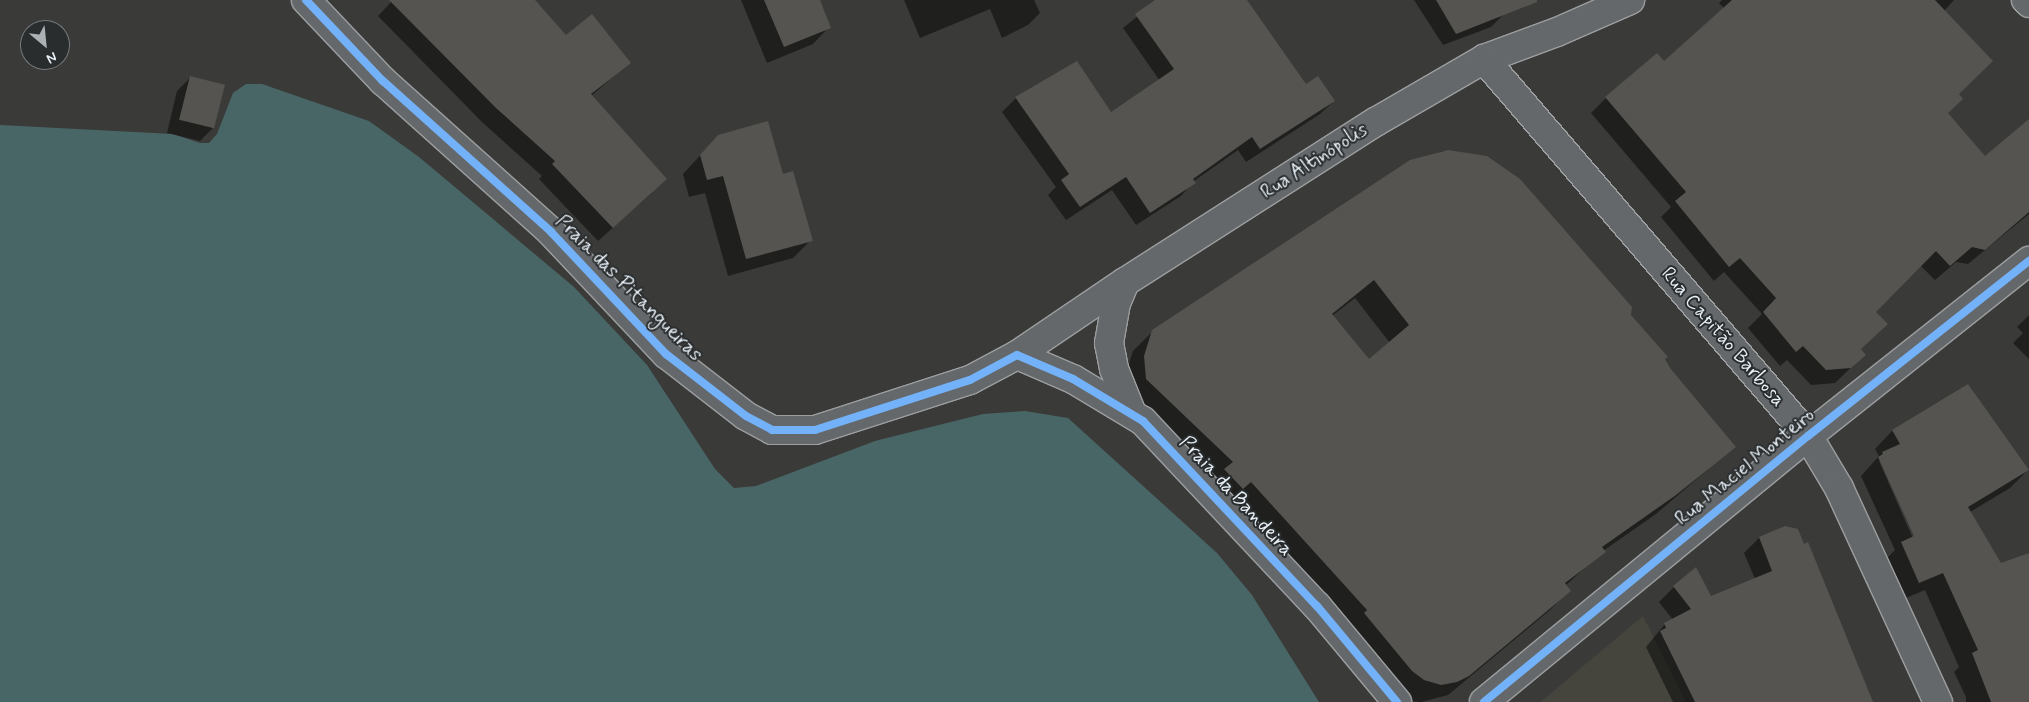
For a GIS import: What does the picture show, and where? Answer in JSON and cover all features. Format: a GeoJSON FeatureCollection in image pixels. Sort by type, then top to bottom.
{"type":"FeatureCollection","features":[{"type":"Feature","properties":{"kind":"main road","name":"Praia das Pitangueiras"},"geometry":{"type":"LineString","coordinates":[[306,0],[383,81],[551,232],[666,354],[746,416],[772,430],[814,430],[851,419],[970,380],[1017,355]]}},
{"type":"Feature","properties":{"kind":"main road","name":"Rua Altinópolis"},"geometry":{"type":"LineString","coordinates":[[1017,355],[1125,282],[1377,121],[1484,58],[1557,32],[1630,0]]}},
{"type":"Feature","properties":{"kind":"main road"},"geometry":{"type":"LineString","coordinates":[[2026,0],[2029,3]]}},
{"type":"Feature","properties":{"kind":"main road","name":"Rua Capitão Barbosa"},"geometry":{"type":"LineString","coordinates":[[1484,58],[1808,436],[1839,488],[1938,702]]}},
{"type":"Feature","properties":{"kind":"main road","name":"Rua Maciel Monteiro"},"geometry":{"type":"LineString","coordinates":[[1484,702],[1808,436],[2029,261]]}},
{"type":"Feature","properties":{"kind":"main road"},"geometry":{"type":"LineString","coordinates":[[1125,282],[1116,303],[1109,343],[1114,369],[1131,411]]}},
{"type":"Feature","properties":{"kind":"main road","name":"Praia da Bandeira"},"geometry":{"type":"LineString","coordinates":[[1017,355],[1073,379],[1131,411],[1317,606],[1397,702]]}},
{"type":"Feature","properties":{"kind":"shaded area"},"geometry":{"type":"Polygon","coordinates":[[[1643,616],[1686,702],[1540,702],[1545,698],[1643,616]]]}},
{"type":"Feature","properties":{"kind":"water"},"geometry":{"type":"Polygon","coordinates":[[[246,84],[262,84],[369,121],[419,157],[574,287],[647,365],[715,469],[734,488],[756,486],[875,441],[983,414],[1025,411],[1068,418],[1217,553],[1252,595],[1319,702],[0,702],[0,125],[173,134],[200,143],[209,143],[217,134],[233,93],[246,84]]]}},
{"type":"Feature","properties":{"kind":"building"},"geometry":{"type":"Polygon","coordinates":[[[389,0],[535,0],[566,35],[592,14],[631,63],[591,94],[667,179],[613,228],[552,164],[555,161],[496,108],[389,0]]]}},
{"type":"Feature","properties":{"kind":"building"},"geometry":{"type":"Polygon","coordinates":[[[764,0],[820,0],[831,28],[784,47],[764,0]]]}},
{"type":"Feature","properties":{"kind":"building"},"geometry":{"type":"Polygon","coordinates":[[[1155,0],[1247,0],[1306,84],[1318,76],[1335,101],[1260,149],[1252,137],[1193,179],[1196,183],[1150,213],[1126,177],[1080,207],[1061,180],[1069,174],[1015,97],[1077,61],[1111,112],[1174,69],[1135,14],[1155,0]]]}},
{"type":"Feature","properties":{"kind":"building"},"geometry":{"type":"Polygon","coordinates":[[[1436,0],[1537,0],[1537,2],[1456,34],[1436,0]]]}},
{"type":"Feature","properties":{"kind":"building"},"geometry":{"type":"Polygon","coordinates":[[[1732,0],[1935,0],[1993,61],[1959,94],[1963,99],[1948,113],[1985,156],[2029,119],[2029,212],[1985,250],[1972,247],[1950,266],[1936,251],[1876,312],[1888,324],[1861,349],[1866,355],[1851,368],[1826,370],[1803,346],[1796,352],[1763,312],[1776,298],[1740,258],[1729,267],[1675,201],[1686,192],[1605,97],[1657,53],[1664,61],[1732,0]]]}},
{"type":"Feature","properties":{"kind":"building"},"geometry":{"type":"Polygon","coordinates":[[[190,76],[225,85],[214,128],[179,120],[190,76]]]}},
{"type":"Feature","properties":{"kind":"building"},"geometry":{"type":"Polygon","coordinates":[[[768,121],[783,174],[793,171],[813,241],[746,259],[723,176],[707,180],[700,155],[718,135],[768,121]]]}},
{"type":"Feature","properties":{"kind":"building"},"geometry":{"type":"Polygon","coordinates":[[[1448,150],[1487,156],[1520,179],[1632,307],[1631,315],[1668,357],[1665,359],[1670,368],[1736,447],[1676,495],[1602,547],[1606,552],[1565,583],[1571,591],[1469,676],[1457,682],[1441,685],[1424,680],[1412,671],[1364,613],[1367,610],[1251,482],[1243,489],[1224,469],[1233,462],[1146,379],[1144,356],[1152,330],[1410,160],[1448,150]],[[1374,280],[1332,314],[1369,359],[1409,325],[1374,280]]]}},
{"type":"Feature","properties":{"kind":"building"},"geometry":{"type":"Polygon","coordinates":[[[1968,384],[2029,470],[1968,507],[2001,563],[2029,553],[2029,702],[1991,702],[1972,653],[1978,650],[1943,573],[1919,583],[1901,542],[1914,536],[1878,457],[1883,454],[1882,452],[1900,444],[1892,430],[1968,384]]]}},
{"type":"Feature","properties":{"kind":"building"},"geometry":{"type":"Polygon","coordinates":[[[1785,526],[1798,529],[1804,544],[1808,542],[1873,702],[1695,702],[1660,631],[1666,628],[1664,623],[1691,609],[1673,586],[1696,567],[1711,596],[1772,571],[1759,537],[1785,526]]]}},
{"type":"Feature","properties":{"kind":"cycle path"},"geometry":{"type":"LineString","coordinates":[[306,0],[383,81],[551,232],[666,354],[746,416],[772,430],[815,430],[970,380],[1017,355],[1073,379],[1143,421],[1317,606],[1397,702]]}},
{"type":"Feature","properties":{"kind":"cycle path"},"geometry":{"type":"LineString","coordinates":[[1484,702],[1808,436],[2029,261]]}}]}
